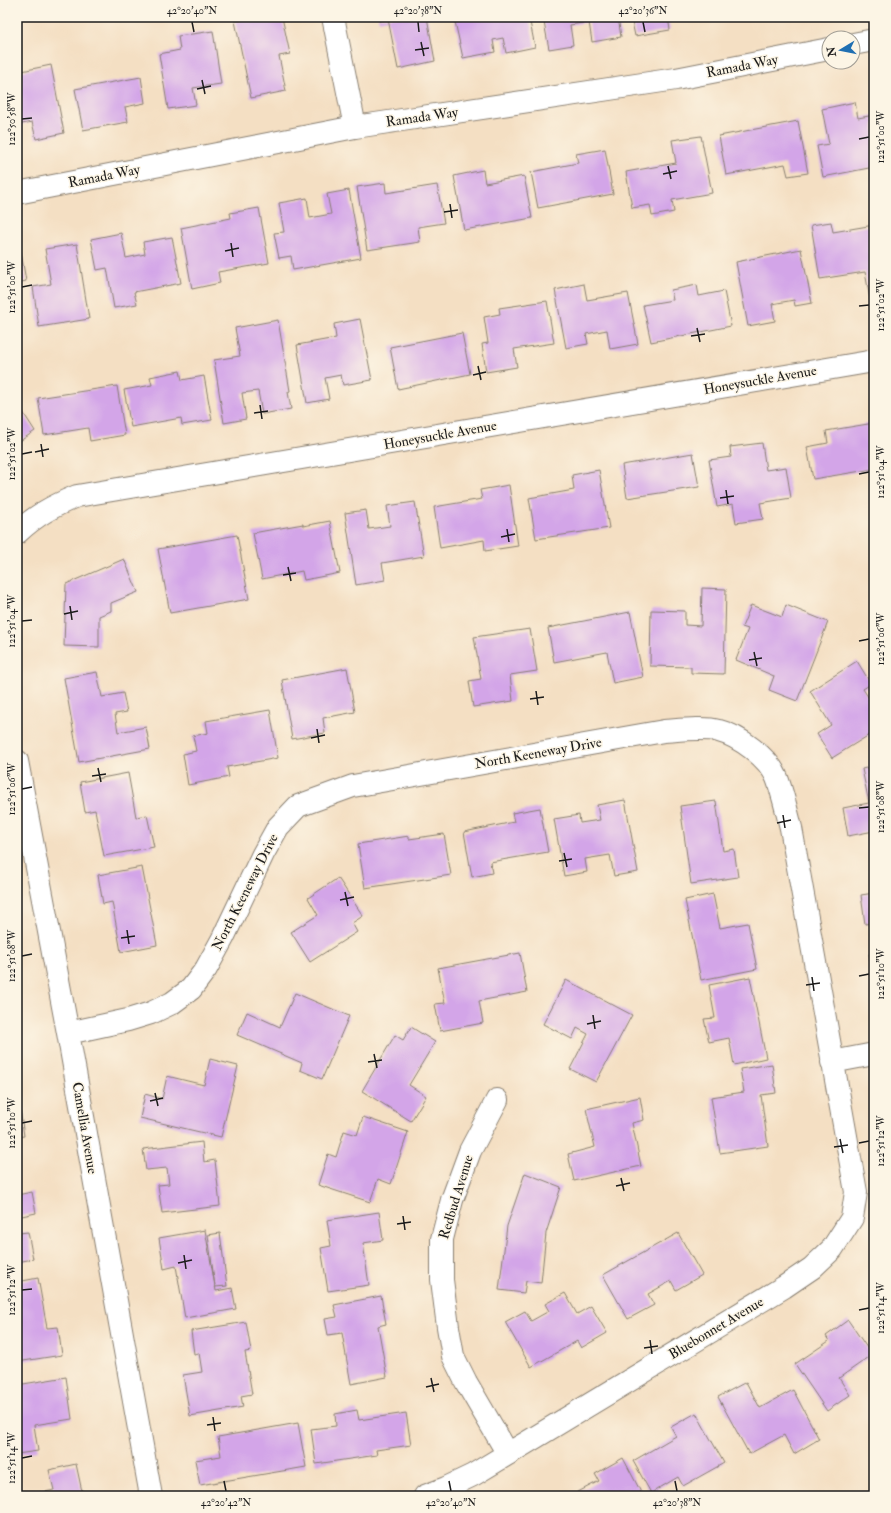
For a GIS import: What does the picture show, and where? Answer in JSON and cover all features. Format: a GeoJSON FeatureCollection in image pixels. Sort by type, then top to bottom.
{"type":"FeatureCollection","features":[{"type":"Feature","properties":{"kind":"street"},"geometry":{"type":"LineString","coordinates":[[333,17],[355,127]]}},
{"type":"Feature","properties":{"kind":"street"},"geometry":{"type":"LineString","coordinates":[[861,42],[874,40]]}},
{"type":"Feature","properties":{"kind":"street","name":"Ramada Way"},"geometry":{"type":"LineString","coordinates":[[17,193],[355,127],[676,79],[821,50]]}},
{"type":"Feature","properties":{"kind":"street","name":"Honeysuckle Avenue"},"geometry":{"type":"LineString","coordinates":[[17,533],[28,522],[49,508],[77,496],[874,361]]}},
{"type":"Feature","properties":{"kind":"street","name":"North Keeneway Drive"},"geometry":{"type":"LineString","coordinates":[[68,1033],[128,1020],[151,1013],[172,1003],[191,989],[206,969],[223,938],[263,854],[278,827],[298,806],[353,786],[664,731],[699,729],[719,730],[759,752],[777,777],[791,828],[832,1062]]}},
{"type":"Feature","properties":{"kind":"street","name":"Camellia Avenue"},"geometry":{"type":"LineString","coordinates":[[17,761],[68,1033],[151,1496]]}},
{"type":"Feature","properties":{"kind":"street"},"geometry":{"type":"LineString","coordinates":[[832,1062],[874,1054]]}},
{"type":"Feature","properties":{"kind":"street","name":"Bluebonnet Avenue"},"geometry":{"type":"LineString","coordinates":[[425,1496],[473,1475],[784,1287],[812,1268],[832,1249],[852,1218],[856,1192],[832,1062]]}},
{"type":"Feature","properties":{"kind":"street","name":"Redbud Avenue"},"geometry":{"type":"LineString","coordinates":[[497,1100],[470,1151],[452,1200],[442,1239],[442,1280],[448,1327],[454,1356],[466,1382],[508,1454]]}},
{"type":"Feature","properties":{"kind":"building"},"geometry":{"type":"Polygon","coordinates":[[[257,17],[282,17],[290,54],[279,56],[286,91],[251,98],[235,21],[257,17]]]}},
{"type":"Feature","properties":{"kind":"building"},"geometry":{"type":"Polygon","coordinates":[[[378,17],[427,17],[435,61],[398,69],[388,19],[379,21],[378,17]]]}},
{"type":"Feature","properties":{"kind":"building"},"geometry":{"type":"Polygon","coordinates":[[[454,17],[529,17],[535,47],[506,53],[503,38],[493,40],[495,52],[463,58],[454,17]]]}},
{"type":"Feature","properties":{"kind":"building"},"geometry":{"type":"Polygon","coordinates":[[[543,17],[618,17],[621,37],[592,42],[589,22],[570,25],[573,45],[549,49],[543,17]]]}},
{"type":"Feature","properties":{"kind":"building"},"geometry":{"type":"Polygon","coordinates":[[[631,17],[668,17],[670,30],[635,36],[631,17]]]}},
{"type":"Feature","properties":{"kind":"building"},"geometry":{"type":"Polygon","coordinates":[[[213,31],[221,84],[193,88],[196,105],[168,109],[159,54],[180,50],[178,36],[213,31]]]}},
{"type":"Feature","properties":{"kind":"building"},"geometry":{"type":"Polygon","coordinates":[[[51,65],[64,133],[36,139],[32,122],[17,125],[17,72],[51,65]]]}},
{"type":"Feature","properties":{"kind":"building"},"geometry":{"type":"Polygon","coordinates":[[[141,77],[145,103],[125,107],[128,122],[83,130],[75,89],[141,77]]]}},
{"type":"Feature","properties":{"kind":"building"},"geometry":{"type":"Polygon","coordinates":[[[855,102],[858,118],[874,115],[874,167],[823,177],[817,146],[829,144],[822,109],[855,102]]]}},
{"type":"Feature","properties":{"kind":"building"},"geometry":{"type":"Polygon","coordinates":[[[798,121],[808,173],[788,176],[785,164],[726,175],[719,136],[798,121]]]}},
{"type":"Feature","properties":{"kind":"building"},"geometry":{"type":"Polygon","coordinates":[[[701,136],[712,193],[672,200],[674,212],[652,216],[650,205],[632,208],[626,172],[676,163],[672,140],[701,136]]]}},
{"type":"Feature","properties":{"kind":"building"},"geometry":{"type":"Polygon","coordinates":[[[605,149],[613,194],[538,208],[531,172],[578,163],[576,154],[605,149]]]}},
{"type":"Feature","properties":{"kind":"building"},"geometry":{"type":"Polygon","coordinates":[[[483,170],[485,183],[524,176],[532,218],[464,230],[454,176],[483,170]]]}},
{"type":"Feature","properties":{"kind":"building"},"geometry":{"type":"Polygon","coordinates":[[[385,183],[386,193],[437,185],[444,223],[418,227],[420,242],[367,250],[357,187],[385,183]]]}},
{"type":"Feature","properties":{"kind":"building"},"geometry":{"type":"Polygon","coordinates":[[[349,190],[361,258],[293,270],[291,256],[279,258],[274,233],[284,232],[279,203],[307,198],[310,218],[331,214],[327,194],[349,190]]]}},
{"type":"Feature","properties":{"kind":"building"},"geometry":{"type":"Polygon","coordinates":[[[259,208],[269,263],[218,272],[220,283],[192,289],[181,228],[231,218],[230,213],[259,208]]]}},
{"type":"Feature","properties":{"kind":"building"},"geometry":{"type":"Polygon","coordinates":[[[831,222],[833,232],[874,225],[874,304],[871,305],[865,272],[820,279],[811,225],[831,222]]]}},
{"type":"Feature","properties":{"kind":"building"},"geometry":{"type":"Polygon","coordinates":[[[121,233],[126,258],[145,254],[143,242],[172,237],[181,283],[134,292],[137,304],[114,308],[107,268],[97,270],[91,239],[121,233]]]}},
{"type":"Feature","properties":{"kind":"building"},"geometry":{"type":"Polygon","coordinates":[[[77,244],[89,319],[39,327],[33,287],[51,284],[45,249],[77,244]]]}},
{"type":"Feature","properties":{"kind":"building"},"geometry":{"type":"Polygon","coordinates":[[[801,249],[812,303],[795,306],[794,300],[772,304],[775,321],[748,326],[736,262],[801,249]]]}},
{"type":"Feature","properties":{"kind":"building"},"geometry":{"type":"Polygon","coordinates":[[[17,252],[21,252],[26,281],[17,283],[17,252]]]}},
{"type":"Feature","properties":{"kind":"building"},"geometry":{"type":"Polygon","coordinates":[[[584,284],[587,300],[628,293],[638,344],[610,349],[607,330],[586,334],[588,344],[566,348],[555,290],[584,284]]]}},
{"type":"Feature","properties":{"kind":"building"},"geometry":{"type":"Polygon","coordinates":[[[697,285],[699,296],[724,291],[731,326],[651,342],[643,305],[673,300],[671,290],[697,285]]]}},
{"type":"Feature","properties":{"kind":"building"},"geometry":{"type":"Polygon","coordinates":[[[547,301],[554,343],[514,349],[517,367],[486,372],[482,344],[488,343],[484,317],[500,314],[499,308],[547,301]]]}},
{"type":"Feature","properties":{"kind":"building"},"geometry":{"type":"Polygon","coordinates":[[[360,319],[372,380],[343,385],[341,375],[325,378],[329,399],[307,403],[297,345],[336,338],[334,324],[360,319]]]}},
{"type":"Feature","properties":{"kind":"building"},"geometry":{"type":"Polygon","coordinates":[[[278,320],[290,391],[288,392],[291,409],[262,414],[258,391],[242,393],[246,419],[224,423],[214,360],[240,356],[235,328],[278,320]]]}},
{"type":"Feature","properties":{"kind":"building"},"geometry":{"type":"Polygon","coordinates":[[[462,333],[470,374],[398,389],[390,347],[462,333]]]}},
{"type":"Feature","properties":{"kind":"building"},"geometry":{"type":"Polygon","coordinates":[[[180,371],[182,380],[204,376],[212,420],[182,425],[181,418],[131,427],[124,390],[152,385],[150,377],[180,371]]]}},
{"type":"Feature","properties":{"kind":"building"},"geometry":{"type":"Polygon","coordinates":[[[117,386],[125,435],[90,441],[88,428],[44,435],[38,398],[117,386]]]}},
{"type":"Feature","properties":{"kind":"building"},"geometry":{"type":"Polygon","coordinates":[[[17,403],[35,431],[17,443],[17,403]]]}},
{"type":"Feature","properties":{"kind":"building"},"geometry":{"type":"Polygon","coordinates":[[[874,423],[874,469],[813,479],[807,447],[828,443],[826,431],[874,423]]]}},
{"type":"Feature","properties":{"kind":"building"},"geometry":{"type":"Polygon","coordinates":[[[762,443],[766,470],[786,467],[791,498],[760,503],[763,519],[736,523],[733,504],[717,507],[709,460],[731,457],[730,447],[762,443]]]}},
{"type":"Feature","properties":{"kind":"building"},"geometry":{"type":"Polygon","coordinates":[[[693,453],[699,487],[627,498],[622,465],[693,453]]]}},
{"type":"Feature","properties":{"kind":"building"},"geometry":{"type":"Polygon","coordinates":[[[599,470],[609,528],[536,539],[529,498],[574,490],[572,475],[599,470]]]}},
{"type":"Feature","properties":{"kind":"building"},"geometry":{"type":"Polygon","coordinates":[[[509,485],[518,546],[485,551],[484,540],[440,548],[434,507],[482,499],[480,490],[509,485]]]}},
{"type":"Feature","properties":{"kind":"building"},"geometry":{"type":"Polygon","coordinates":[[[415,502],[424,556],[382,563],[385,580],[356,585],[345,513],[366,510],[369,529],[390,526],[387,506],[415,502]]]}},
{"type":"Feature","properties":{"kind":"building"},"geometry":{"type":"Polygon","coordinates":[[[330,521],[340,573],[304,580],[302,571],[262,579],[253,533],[330,521]]]}},
{"type":"Feature","properties":{"kind":"building"},"geometry":{"type":"Polygon","coordinates":[[[237,535],[249,599],[170,613],[158,549],[237,535]]]}},
{"type":"Feature","properties":{"kind":"building"},"geometry":{"type":"Polygon","coordinates":[[[124,559],[138,592],[111,603],[111,611],[99,616],[99,647],[64,646],[66,584],[124,559]]]}},
{"type":"Feature","properties":{"kind":"building"},"geometry":{"type":"Polygon","coordinates":[[[702,588],[726,589],[724,674],[691,673],[691,667],[650,666],[651,610],[685,611],[685,625],[701,626],[702,588]]]}},
{"type":"Feature","properties":{"kind":"building"},"geometry":{"type":"Polygon","coordinates":[[[751,605],[782,617],[786,605],[828,622],[797,701],[769,690],[774,676],[736,660],[748,629],[742,627],[751,605]]]}},
{"type":"Feature","properties":{"kind":"building"},"geometry":{"type":"Polygon","coordinates":[[[630,612],[643,677],[613,683],[607,652],[554,662],[548,628],[630,612]]]}},
{"type":"Feature","properties":{"kind":"building"},"geometry":{"type":"Polygon","coordinates":[[[530,629],[537,671],[510,675],[513,701],[473,707],[469,681],[481,679],[474,637],[530,629]]]}},
{"type":"Feature","properties":{"kind":"building"},"geometry":{"type":"Polygon","coordinates":[[[857,661],[871,684],[863,689],[874,706],[874,732],[832,758],[817,734],[831,725],[810,691],[857,661]]]}},
{"type":"Feature","properties":{"kind":"building"},"geometry":{"type":"Polygon","coordinates":[[[347,668],[355,712],[323,718],[325,733],[292,739],[282,680],[347,668]]]}},
{"type":"Feature","properties":{"kind":"building"},"geometry":{"type":"Polygon","coordinates":[[[97,672],[102,697],[123,693],[127,712],[115,714],[118,732],[146,727],[150,749],[79,762],[64,678],[97,672]]]}},
{"type":"Feature","properties":{"kind":"building"},"geometry":{"type":"Polygon","coordinates":[[[270,710],[278,758],[227,767],[229,777],[188,785],[183,754],[196,751],[193,736],[208,733],[206,721],[270,710]]]}},
{"type":"Feature","properties":{"kind":"building"},"geometry":{"type":"Polygon","coordinates":[[[874,766],[874,831],[848,836],[843,808],[869,803],[862,769],[874,766]]]}},
{"type":"Feature","properties":{"kind":"building"},"geometry":{"type":"Polygon","coordinates":[[[128,773],[136,817],[147,815],[154,847],[104,856],[95,810],[85,812],[80,782],[128,773]]]}},
{"type":"Feature","properties":{"kind":"building"},"geometry":{"type":"Polygon","coordinates":[[[625,800],[638,872],[614,876],[610,855],[585,859],[587,872],[564,876],[554,819],[579,815],[580,823],[600,820],[597,805],[625,800]]]}},
{"type":"Feature","properties":{"kind":"building"},"geometry":{"type":"Polygon","coordinates":[[[716,801],[723,851],[734,849],[738,877],[691,884],[680,806],[716,801]]]}},
{"type":"Feature","properties":{"kind":"building"},"geometry":{"type":"Polygon","coordinates":[[[540,808],[548,852],[490,862],[492,873],[472,877],[464,832],[514,822],[512,813],[540,808]]]}},
{"type":"Feature","properties":{"kind":"building"},"geometry":{"type":"Polygon","coordinates":[[[444,834],[451,875],[365,888],[358,844],[409,836],[409,839],[444,834]]]}},
{"type":"Feature","properties":{"kind":"building"},"geometry":{"type":"Polygon","coordinates":[[[142,867],[157,945],[121,952],[112,902],[103,904],[98,875],[142,867]]]}},
{"type":"Feature","properties":{"kind":"building"},"geometry":{"type":"Polygon","coordinates":[[[338,878],[363,916],[352,923],[357,932],[310,962],[291,932],[318,915],[308,898],[338,878]]]}},
{"type":"Feature","properties":{"kind":"building"},"geometry":{"type":"Polygon","coordinates":[[[874,893],[874,923],[865,924],[861,895],[874,893]]]}},
{"type":"Feature","properties":{"kind":"building"},"geometry":{"type":"Polygon","coordinates":[[[713,894],[720,928],[748,923],[757,969],[701,980],[685,900],[713,894]]]}},
{"type":"Feature","properties":{"kind":"building"},"geometry":{"type":"Polygon","coordinates":[[[520,953],[527,992],[479,1001],[483,1023],[440,1031],[435,1004],[445,1003],[438,968],[520,953]]]}},
{"type":"Feature","properties":{"kind":"building"},"geometry":{"type":"Polygon","coordinates":[[[874,953],[874,976],[873,976],[869,954],[874,953]]]}},
{"type":"Feature","properties":{"kind":"building"},"geometry":{"type":"Polygon","coordinates":[[[750,977],[766,1058],[734,1065],[729,1038],[709,1042],[704,1019],[715,1018],[709,985],[750,977]]]}},
{"type":"Feature","properties":{"kind":"building"},"geometry":{"type":"Polygon","coordinates":[[[566,980],[632,1015],[596,1082],[570,1069],[588,1034],[577,1028],[572,1039],[543,1024],[566,980]]]}},
{"type":"Feature","properties":{"kind":"building"},"geometry":{"type":"Polygon","coordinates":[[[295,993],[349,1016],[322,1079],[300,1070],[302,1063],[237,1035],[247,1012],[280,1027],[295,993]]]}},
{"type":"Feature","properties":{"kind":"building"},"geometry":{"type":"Polygon","coordinates":[[[411,1027],[435,1042],[409,1085],[426,1096],[411,1121],[362,1091],[395,1035],[403,1040],[411,1027]]]}},
{"type":"Feature","properties":{"kind":"building"},"geometry":{"type":"Polygon","coordinates":[[[210,1059],[238,1066],[221,1137],[140,1118],[145,1094],[162,1099],[167,1076],[204,1085],[210,1059]]]}},
{"type":"Feature","properties":{"kind":"building"},"geometry":{"type":"Polygon","coordinates":[[[772,1064],[776,1093],[761,1095],[768,1146],[720,1153],[711,1097],[744,1092],[740,1069],[772,1064]]]}},
{"type":"Feature","properties":{"kind":"building"},"geometry":{"type":"Polygon","coordinates":[[[640,1097],[644,1120],[632,1123],[641,1166],[574,1181],[568,1154],[595,1147],[586,1109],[640,1097]]]}},
{"type":"Feature","properties":{"kind":"building"},"geometry":{"type":"Polygon","coordinates":[[[17,1102],[19,1102],[24,1136],[17,1137],[17,1102]]]}},
{"type":"Feature","properties":{"kind":"building"},"geometry":{"type":"Polygon","coordinates":[[[363,1117],[408,1132],[391,1184],[378,1179],[370,1202],[318,1185],[328,1154],[336,1157],[344,1131],[357,1135],[363,1117]]]}},
{"type":"Feature","properties":{"kind":"building"},"geometry":{"type":"Polygon","coordinates":[[[202,1142],[204,1162],[215,1160],[220,1206],[162,1213],[158,1185],[169,1184],[167,1168],[146,1170],[143,1149],[202,1142]]]}},
{"type":"Feature","properties":{"kind":"building"},"geometry":{"type":"Polygon","coordinates":[[[525,1173],[561,1187],[546,1233],[541,1283],[526,1281],[524,1293],[499,1290],[507,1226],[525,1173]]]}},
{"type":"Feature","properties":{"kind":"building"},"geometry":{"type":"Polygon","coordinates":[[[32,1192],[36,1213],[17,1217],[17,1195],[32,1192]]]}},
{"type":"Feature","properties":{"kind":"building"},"geometry":{"type":"Polygon","coordinates":[[[379,1212],[383,1240],[363,1243],[369,1285],[328,1291],[321,1248],[331,1246],[327,1220],[379,1212]]]}},
{"type":"Feature","properties":{"kind":"building"},"geometry":{"type":"Polygon","coordinates":[[[17,1226],[19,1233],[28,1232],[33,1259],[17,1262],[17,1226]]]}},
{"type":"Feature","properties":{"kind":"building"},"geometry":{"type":"Polygon","coordinates":[[[205,1230],[216,1291],[232,1288],[236,1309],[185,1318],[176,1266],[164,1269],[159,1238],[205,1230]]]}},
{"type":"Feature","properties":{"kind":"building"},"geometry":{"type":"Polygon","coordinates":[[[220,1233],[227,1286],[215,1287],[208,1235],[220,1233]]]}},
{"type":"Feature","properties":{"kind":"building"},"geometry":{"type":"Polygon","coordinates":[[[678,1233],[702,1275],[676,1290],[671,1281],[648,1294],[654,1305],[628,1319],[603,1275],[678,1233]]]}},
{"type":"Feature","properties":{"kind":"building"},"geometry":{"type":"Polygon","coordinates":[[[38,1278],[47,1328],[58,1327],[62,1355],[17,1362],[17,1282],[38,1278]]]}},
{"type":"Feature","properties":{"kind":"building"},"geometry":{"type":"Polygon","coordinates":[[[565,1293],[577,1314],[591,1306],[607,1333],[581,1348],[577,1341],[531,1367],[505,1322],[525,1311],[531,1321],[549,1311],[545,1304],[565,1293]]]}},
{"type":"Feature","properties":{"kind":"building"},"geometry":{"type":"Polygon","coordinates":[[[381,1296],[386,1324],[378,1326],[387,1377],[351,1384],[342,1333],[328,1335],[325,1319],[337,1317],[334,1305],[381,1296]]]}},
{"type":"Feature","properties":{"kind":"building"},"geometry":{"type":"Polygon","coordinates":[[[848,1320],[872,1355],[839,1378],[850,1395],[827,1411],[795,1364],[829,1341],[826,1336],[848,1320]]]}},
{"type":"Feature","properties":{"kind":"building"},"geometry":{"type":"Polygon","coordinates":[[[246,1322],[251,1351],[245,1352],[252,1394],[241,1396],[243,1407],[190,1416],[183,1375],[202,1372],[199,1353],[194,1354],[191,1331],[246,1322]]]}},
{"type":"Feature","properties":{"kind":"building"},"geometry":{"type":"Polygon","coordinates":[[[66,1377],[72,1419],[34,1425],[38,1451],[17,1454],[17,1385],[66,1377]]]}},
{"type":"Feature","properties":{"kind":"building"},"geometry":{"type":"Polygon","coordinates":[[[746,1382],[760,1408],[793,1390],[819,1439],[794,1454],[784,1435],[749,1454],[718,1397],[746,1382]]]}},
{"type":"Feature","properties":{"kind":"building"},"geometry":{"type":"Polygon","coordinates":[[[357,1410],[359,1420],[406,1413],[411,1445],[376,1450],[377,1455],[316,1464],[311,1429],[336,1426],[335,1414],[357,1410]]]}},
{"type":"Feature","properties":{"kind":"building"},"geometry":{"type":"Polygon","coordinates":[[[696,1413],[724,1463],[683,1486],[678,1477],[651,1493],[633,1461],[676,1436],[671,1427],[696,1413]]]}},
{"type":"Feature","properties":{"kind":"building"},"geometry":{"type":"Polygon","coordinates":[[[298,1423],[306,1467],[200,1485],[195,1460],[221,1456],[218,1437],[298,1423]]]}},
{"type":"Feature","properties":{"kind":"building"},"geometry":{"type":"Polygon","coordinates":[[[623,1458],[643,1496],[580,1496],[578,1492],[599,1481],[595,1474],[623,1458]]]}},
{"type":"Feature","properties":{"kind":"building"},"geometry":{"type":"Polygon","coordinates":[[[76,1464],[83,1496],[27,1496],[54,1490],[49,1470],[76,1464]]]}}]}
